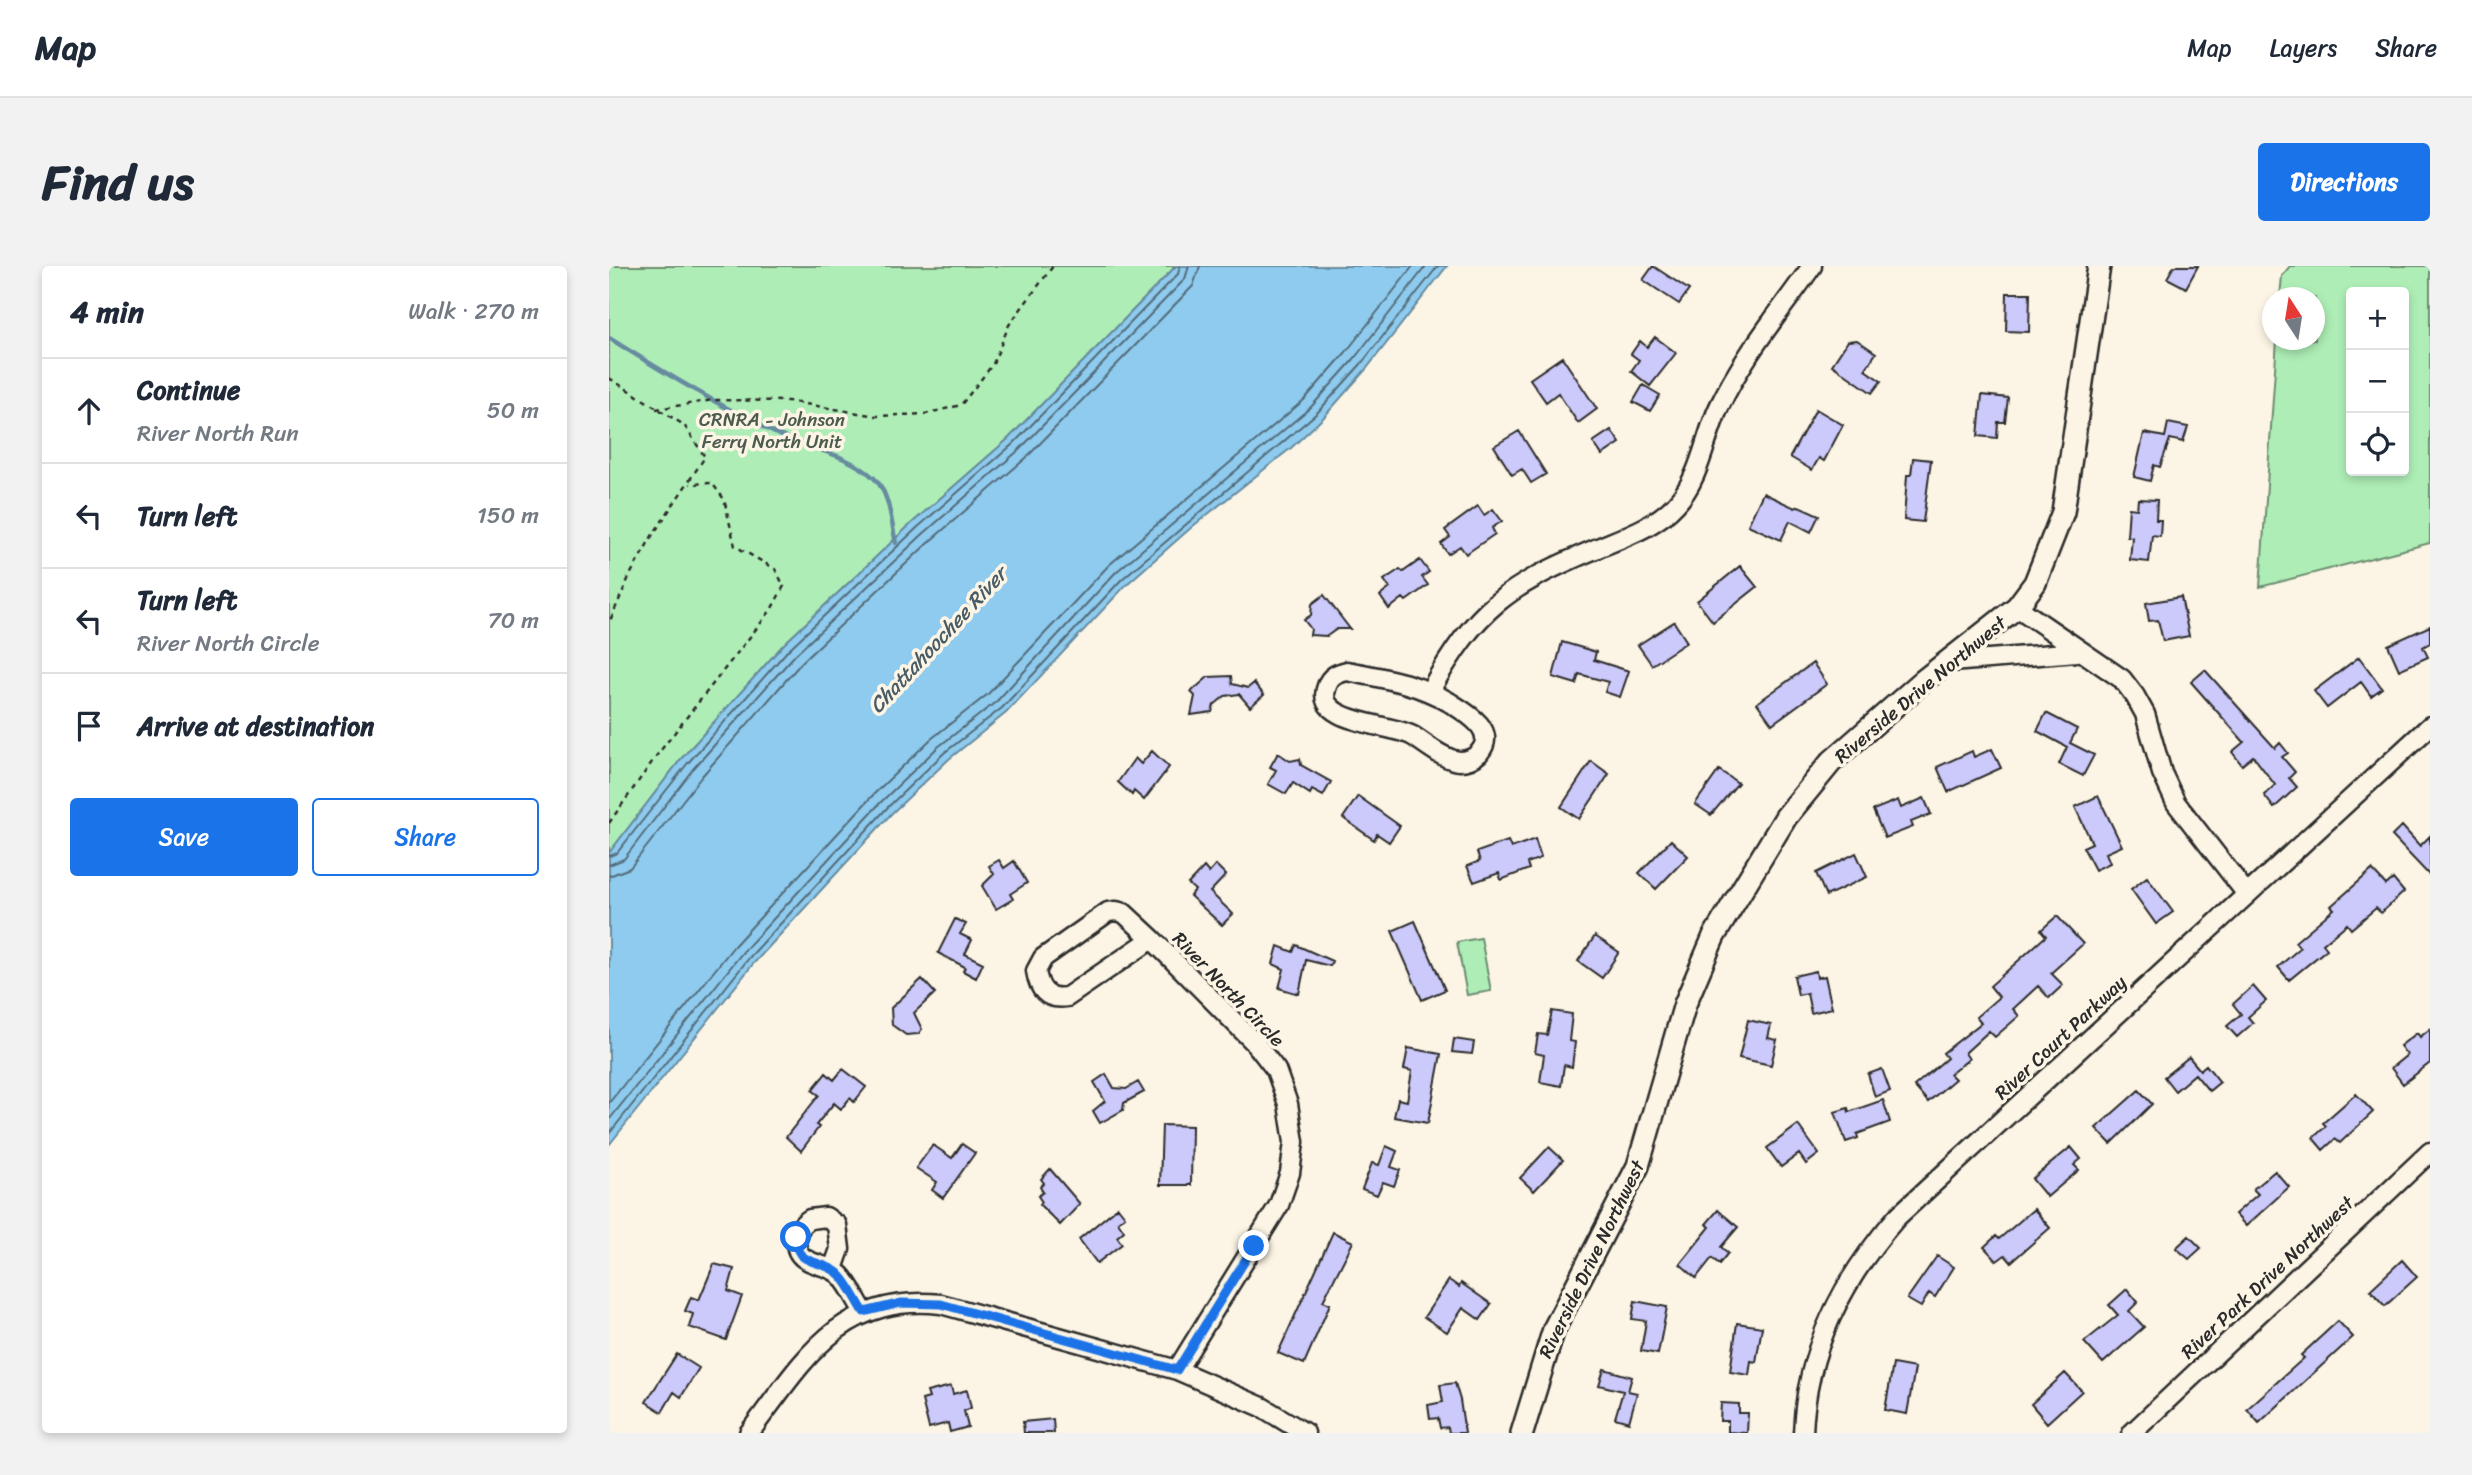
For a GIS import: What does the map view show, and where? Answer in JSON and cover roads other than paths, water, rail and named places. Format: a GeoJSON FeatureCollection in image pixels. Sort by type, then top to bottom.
{"type":"FeatureCollection","features":[{"type":"Feature","properties":{"kind":"street"},"geometry":{"type":"LineString","coordinates":[[1430,691],[1464,634],[1502,596],[1539,573],[1647,527],[1678,502],[1695,477],[1718,409],[1739,368],[1812,266]]}},
{"type":"Feature","properties":{"kind":"street","name":"Riverside Drive Northwest"},"geometry":{"type":"LineString","coordinates":[[1522,1433],[1553,1329],[1638,1166],[1685,1004],[1714,936],[1786,817],[1807,789],[1923,681],[1951,662],[2017,607],[2035,583],[2063,512],[2099,266]]}},
{"type":"Feature","properties":{"kind":"street"},"geometry":{"type":"LineString","coordinates":[[2017,607],[2077,652],[2122,680],[2135,696],[2145,714],[2162,773],[2176,803],[2246,893]]}},
{"type":"Feature","properties":{"kind":"street"},"geometry":{"type":"LineString","coordinates":[[1951,662],[2077,652]]}},
{"type":"Feature","properties":{"kind":"street"},"geometry":{"type":"LineString","coordinates":[[1347,671],[1430,691],[1474,718],[1483,729],[1485,740],[1481,751],[1472,759],[1451,759],[1404,731],[1338,716],[1329,708],[1325,695],[1332,677],[1347,671]]}},
{"type":"Feature","properties":{"kind":"street","name":"River Court Parkway"},"geometry":{"type":"LineString","coordinates":[[1803,1433],[1811,1372],[1824,1329],[1840,1293],[1868,1251],[1897,1217],[2430,726]]}},
{"type":"Feature","properties":{"kind":"street","name":"River North Circle"},"geometry":{"type":"LineString","coordinates":[[1152,939],[1067,997],[1050,996],[1038,984],[1036,971],[1042,958],[1108,912],[1124,913],[1152,939],[1255,1043],[1276,1070],[1288,1104],[1294,1142],[1290,1173],[1279,1205],[1177,1370]]}},
{"type":"Feature","properties":{"kind":"street","name":"River Park Drive Northwest"},"geometry":{"type":"LineString","coordinates":[[2132,1433],[2430,1152]]}},
{"type":"Feature","properties":{"kind":"street"},"geometry":{"type":"LineString","coordinates":[[833,1269],[841,1275],[864,1312]]}},
{"type":"Feature","properties":{"kind":"street"},"geometry":{"type":"LineString","coordinates":[[749,1433],[813,1349],[836,1328],[864,1312],[901,1303],[941,1304],[1177,1370],[1262,1407],[1304,1433]]}},
{"type":"Feature","properties":{"kind":"water","name":"Chattahoochee River"},"geometry":{"type":"Polygon","coordinates":[[[1176,266],[1447,266],[1367,368],[1323,418],[1291,448],[1193,526],[1127,584],[1006,713],[949,759],[892,813],[754,963],[609,1145],[609,853],[681,759],[784,644],[912,523],[1008,439],[1176,266]]]}},
{"type":"Feature","properties":{"kind":"waterway"},"geometry":{"type":"LineString","coordinates":[[609,338],[755,423],[789,439],[840,457],[863,470],[874,478],[883,492],[896,543]]}},
{"type":"Feature","properties":{"kind":"park label","name":"CRNRA - Johnson Ferry North Unit"},"geometry":{"type":"Point","coordinates":[772,430]}}]}
